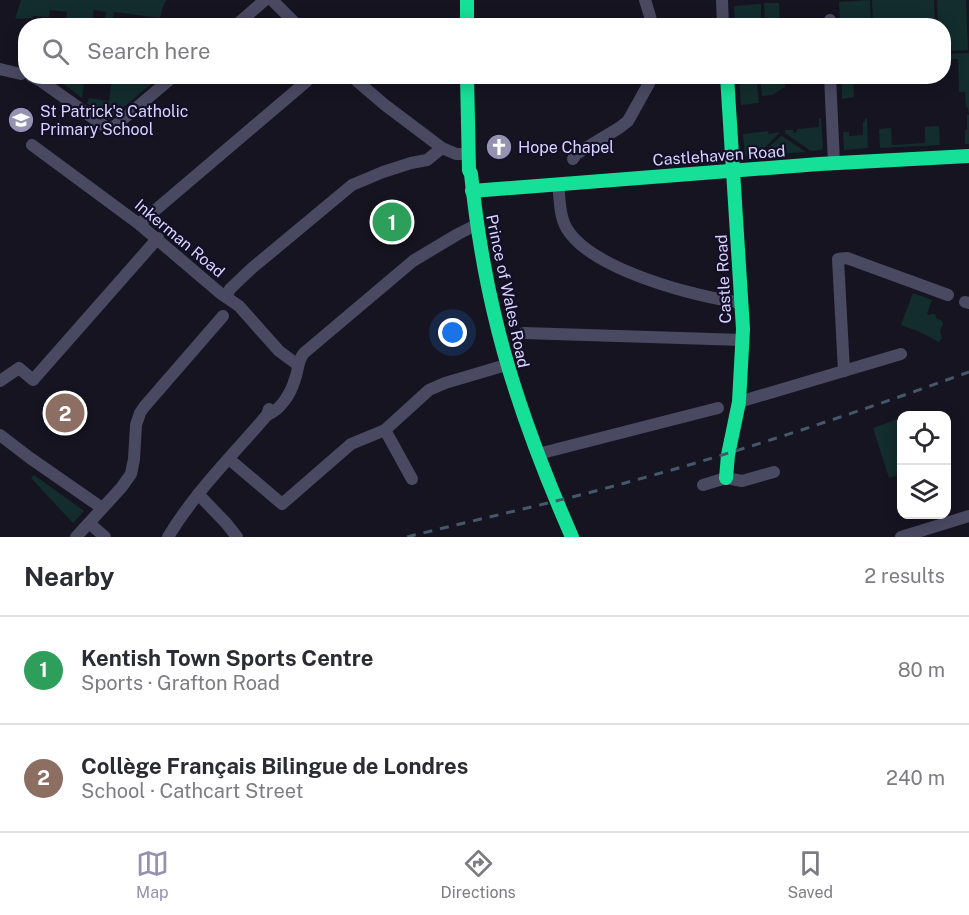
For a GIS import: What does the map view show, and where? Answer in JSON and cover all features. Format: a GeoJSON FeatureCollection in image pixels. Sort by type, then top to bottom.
{"type":"FeatureCollection","features":[{"type":"Feature","properties":{"kind":"street"},"geometry":{"type":"LineString","coordinates":[[244,18],[265,0]]}},
{"type":"Feature","properties":{"kind":"street"},"geometry":{"type":"LineString","coordinates":[[272,0],[290,18]]}},
{"type":"Feature","properties":{"kind":"street"},"geometry":{"type":"LineString","coordinates":[[467,0],[467,18]]}},
{"type":"Feature","properties":{"kind":"street"},"geometry":{"type":"LineString","coordinates":[[645,0],[651,18]]}},
{"type":"Feature","properties":{"kind":"street"},"geometry":{"type":"LineString","coordinates":[[722,0],[723,18]]}},
{"type":"Feature","properties":{"kind":"street"},"geometry":{"type":"LineString","coordinates":[[0,69],[18,73]]}},
{"type":"Feature","properties":{"kind":"street"},"geometry":{"type":"LineString","coordinates":[[44,84],[110,130],[165,84]]}},
{"type":"Feature","properties":{"kind":"street"},"geometry":{"type":"LineString","coordinates":[[139,224],[304,84]]}},
{"type":"Feature","properties":{"kind":"street"},"geometry":{"type":"LineString","coordinates":[[361,84],[442,148],[456,154],[468,154]]}},
{"type":"Feature","properties":{"kind":"street","name":"Prince of Wales Road"},"geometry":{"type":"LineString","coordinates":[[467,84],[468,154],[476,225],[498,336],[519,405],[544,473],[572,537]]}},
{"type":"Feature","properties":{"kind":"street"},"geometry":{"type":"LineString","coordinates":[[573,159],[576,154],[628,121],[649,84]]}},
{"type":"Feature","properties":{"kind":"street","name":"Castle Road"},"geometry":{"type":"LineString","coordinates":[[726,478],[728,455],[739,402],[743,340],[728,84]]}},
{"type":"Feature","properties":{"kind":"street"},"geometry":{"type":"LineString","coordinates":[[830,84],[834,163]]}},
{"type":"Feature","properties":{"kind":"street","name":"Inkerman Road"},"geometry":{"type":"LineString","coordinates":[[32,145],[158,238],[244,312],[279,351],[298,365]]}},
{"type":"Feature","properties":{"kind":"street"},"geometry":{"type":"LineString","coordinates":[[230,300],[230,289],[251,269],[352,185],[383,172],[427,160],[442,148]]}},
{"type":"Feature","properties":{"kind":"street","name":"Castlehaven Road"},"geometry":{"type":"LineString","coordinates":[[472,191],[732,170],[969,156]]}},
{"type":"Feature","properties":{"kind":"street"},"geometry":{"type":"LineString","coordinates":[[558,184],[562,217],[566,227],[576,241],[587,249],[653,282],[706,297],[742,303]]}},
{"type":"Feature","properties":{"kind":"street"},"geometry":{"type":"LineString","coordinates":[[168,537],[198,494],[267,415],[275,411],[290,393],[304,352],[413,261],[476,225]]}},
{"type":"Feature","properties":{"kind":"street"},"geometry":{"type":"LineString","coordinates":[[0,381],[19,368],[33,380],[158,238]]}},
{"type":"Feature","properties":{"kind":"street"},"geometry":{"type":"LineString","coordinates":[[844,371],[838,259],[847,258],[948,295]]}},
{"type":"Feature","properties":{"kind":"street"},"geometry":{"type":"LineString","coordinates":[[76,537],[131,474],[135,433],[140,413],[223,316]]}},
{"type":"Feature","properties":{"kind":"street"},"geometry":{"type":"LineString","coordinates":[[524,333],[743,340]]}},
{"type":"Feature","properties":{"kind":"street"},"geometry":{"type":"LineString","coordinates":[[739,402],[902,354]]}},
{"type":"Feature","properties":{"kind":"street"},"geometry":{"type":"LineString","coordinates":[[229,459],[282,504],[351,444],[385,430],[429,390],[506,365]]}},
{"type":"Feature","properties":{"kind":"street"},"geometry":{"type":"LineString","coordinates":[[538,454],[718,408]]}},
{"type":"Feature","properties":{"kind":"street"},"geometry":{"type":"LineString","coordinates":[[385,430],[412,479]]}},
{"type":"Feature","properties":{"kind":"street"},"geometry":{"type":"LineString","coordinates":[[0,435],[102,508]]}},
{"type":"Feature","properties":{"kind":"street"},"geometry":{"type":"LineString","coordinates":[[703,485],[726,478],[742,481],[774,472]]}},
{"type":"Feature","properties":{"kind":"street"},"geometry":{"type":"LineString","coordinates":[[198,494],[237,537]]}},
{"type":"Feature","properties":{"kind":"street"},"geometry":{"type":"LineString","coordinates":[[901,537],[969,516]]}},
{"type":"Feature","properties":{"kind":"street"},"geometry":{"type":"LineString","coordinates":[[89,523],[105,537]]}},
{"type":"Feature","properties":{"kind":"green space"},"geometry":{"type":"Polygon","coordinates":[[[21,0],[166,0],[160,18],[114,12],[113,18],[105,18],[106,12],[94,10],[93,18],[66,18],[67,12],[50,10],[49,17],[33,16],[32,18],[15,19],[21,0]]]}},
{"type":"Feature","properties":{"kind":"green space"},"geometry":{"type":"Polygon","coordinates":[[[870,0],[871,18],[840,18],[839,2],[870,0]]]}},
{"type":"Feature","properties":{"kind":"green space"},"geometry":{"type":"Polygon","coordinates":[[[872,0],[934,0],[935,18],[873,18],[872,0]]]}},
{"type":"Feature","properties":{"kind":"green space"},"geometry":{"type":"Polygon","coordinates":[[[937,0],[966,0],[968,50],[951,51],[951,18],[938,18],[937,0]]]}},
{"type":"Feature","properties":{"kind":"green space"},"geometry":{"type":"Polygon","coordinates":[[[764,3],[779,3],[780,18],[765,18],[764,3]]]}},
{"type":"Feature","properties":{"kind":"green space"},"geometry":{"type":"Polygon","coordinates":[[[761,4],[761,18],[735,18],[734,6],[761,4]]]}},
{"type":"Feature","properties":{"kind":"green space"},"geometry":{"type":"Polygon","coordinates":[[[969,53],[969,115],[965,92],[959,92],[958,59],[951,59],[951,54],[969,53]]]}},
{"type":"Feature","properties":{"kind":"green space"},"geometry":{"type":"Polygon","coordinates":[[[63,84],[84,84],[82,98],[63,84]]]}},
{"type":"Feature","properties":{"kind":"green space"},"geometry":{"type":"Polygon","coordinates":[[[111,84],[151,84],[109,120],[87,103],[89,98],[109,101],[111,84]]]}},
{"type":"Feature","properties":{"kind":"green space"},"geometry":{"type":"Polygon","coordinates":[[[740,84],[757,84],[759,103],[741,105],[740,84]]]}},
{"type":"Feature","properties":{"kind":"green space"},"geometry":{"type":"Polygon","coordinates":[[[785,84],[785,87],[772,95],[762,96],[761,85],[785,84]]]}},
{"type":"Feature","properties":{"kind":"green space"},"geometry":{"type":"Polygon","coordinates":[[[842,84],[853,84],[854,97],[842,99],[842,84]]]}},
{"type":"Feature","properties":{"kind":"green space"},"geometry":{"type":"Polygon","coordinates":[[[967,115],[969,115],[969,144],[965,144],[967,115]]]}},
{"type":"Feature","properties":{"kind":"green space"},"geometry":{"type":"Polygon","coordinates":[[[819,118],[821,118],[823,148],[821,150],[811,151],[785,133],[785,130],[793,130],[793,133],[797,132],[797,129],[819,127],[819,118]]]}},
{"type":"Feature","properties":{"kind":"green space"},"geometry":{"type":"Polygon","coordinates":[[[865,118],[867,119],[868,148],[844,150],[843,132],[849,132],[849,136],[863,135],[865,118]]]}},
{"type":"Feature","properties":{"kind":"green space"},"geometry":{"type":"Polygon","coordinates":[[[939,126],[940,145],[880,148],[879,129],[891,128],[892,145],[925,143],[925,127],[939,126]]]}},
{"type":"Feature","properties":{"kind":"green space"},"geometry":{"type":"Polygon","coordinates":[[[768,131],[769,134],[780,132],[758,155],[745,156],[743,134],[768,131]]]}},
{"type":"Feature","properties":{"kind":"green space"},"geometry":{"type":"Polygon","coordinates":[[[782,136],[806,152],[761,155],[782,136]]]}},
{"type":"Feature","properties":{"kind":"green space"},"geometry":{"type":"Polygon","coordinates":[[[913,293],[932,300],[927,314],[935,314],[943,324],[940,331],[942,338],[939,342],[901,325],[913,293]]]}},
{"type":"Feature","properties":{"kind":"green space"},"geometry":{"type":"Polygon","coordinates":[[[897,419],[897,475],[889,478],[873,428],[897,419]]]}},
{"type":"Feature","properties":{"kind":"green space"},"geometry":{"type":"Polygon","coordinates":[[[34,475],[84,511],[73,523],[31,478],[34,475]]]}},
{"type":"Feature","properties":{"kind":"railway"},"geometry":{"type":"LineString","coordinates":[[407,537],[576,496],[717,457],[886,402],[969,372]]}},
{"type":"Feature","properties":{"kind":"traffic: fast"},"geometry":{"type":"LineString","coordinates":[[467,0],[467,18]]}},
{"type":"Feature","properties":{"kind":"traffic: fast"},"geometry":{"type":"LineString","coordinates":[[467,84],[469,170],[490,296],[518,399],[572,537]]}},
{"type":"Feature","properties":{"kind":"traffic: fast"},"geometry":{"type":"LineString","coordinates":[[726,478],[728,455],[739,402],[743,329],[728,84]]}},
{"type":"Feature","properties":{"kind":"traffic: fast"},"geometry":{"type":"LineString","coordinates":[[472,191],[819,164],[969,156]]}},
{"type":"Feature","properties":{"kind":"place","name":"St Patrick's Catholic Primary School"},"geometry":{"type":"Point","coordinates":[21,120]}},
{"type":"Feature","properties":{"kind":"place","name":"Hope Chapel"},"geometry":{"type":"Point","coordinates":[499,147]}},
{"type":"Feature","properties":{"kind":"place","name":"Kentish Town Sports Centre"},"geometry":{"type":"Point","coordinates":[392,222]}},
{"type":"Feature","properties":{"kind":"place","name":"Collège Français Bilingue de Londres"},"geometry":{"type":"Point","coordinates":[65,413]}}]}
